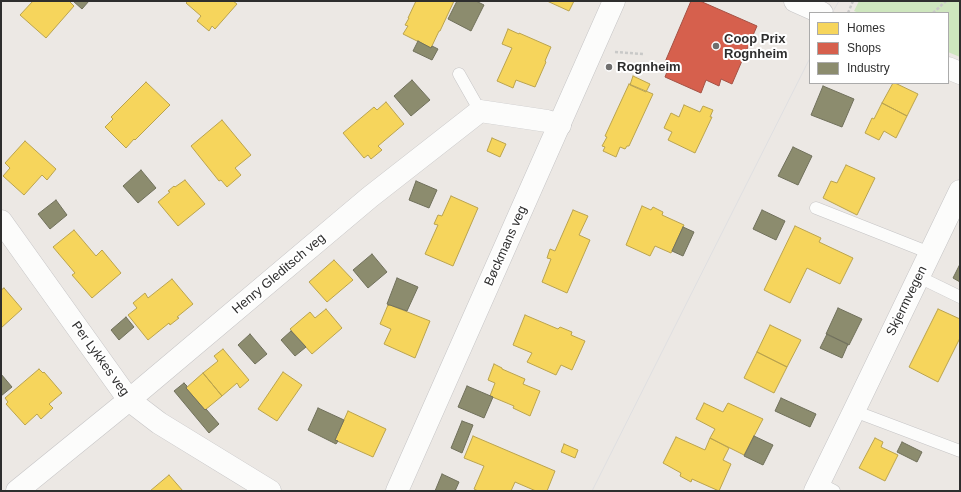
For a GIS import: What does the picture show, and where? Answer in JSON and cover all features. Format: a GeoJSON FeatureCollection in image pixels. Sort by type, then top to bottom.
{"type":"FeatureCollection","features":[{"type":"Feature","properties":{"kind":"street","name":"Bøckmans veg"},"geometry":{"type":"LineString","coordinates":[[397,491],[614,1]]}},
{"type":"Feature","properties":{"kind":"street"},"geometry":{"type":"LineString","coordinates":[[795,1],[820,12]]}},
{"type":"Feature","properties":{"kind":"street"},"geometry":{"type":"LineString","coordinates":[[949,68],[960,73]]}},
{"type":"Feature","properties":{"kind":"street"},"geometry":{"type":"LineString","coordinates":[[480,111],[560,124]]}},
{"type":"Feature","properties":{"kind":"street","name":"Henry Gleditsch veg"},"geometry":{"type":"LineString","coordinates":[[17,491],[129,400],[370,197],[480,111]]}},
{"type":"Feature","properties":{"kind":"street","name":"Skjermvegen"},"geometry":{"type":"LineString","coordinates":[[823,488],[854,411],[960,191]]}},
{"type":"Feature","properties":{"kind":"street","name":"Per Lykkes veg"},"geometry":{"type":"LineString","coordinates":[[1,221],[129,400],[159,423],[270,491]]}},
{"type":"Feature","properties":{"kind":"lane"},"geometry":{"type":"LineString","coordinates":[[459,74],[480,111]]}},
{"type":"Feature","properties":{"kind":"lane"},"geometry":{"type":"LineString","coordinates":[[816,208],[930,253]]}},
{"type":"Feature","properties":{"kind":"lane"},"geometry":{"type":"LineString","coordinates":[[919,277],[960,297]]}},
{"type":"Feature","properties":{"kind":"lane"},"geometry":{"type":"LineString","coordinates":[[854,411],[960,451]]}},
{"type":"Feature","properties":{"kind":"path"},"geometry":{"type":"LineString","coordinates":[[848,12],[854,1]]}},
{"type":"Feature","properties":{"kind":"path"},"geometry":{"type":"LineString","coordinates":[[934,12],[946,1]]}},
{"type":"Feature","properties":{"kind":"path"},"geometry":{"type":"LineString","coordinates":[[610,53],[618,52],[643,54]]}},
{"type":"Feature","properties":{"kind":"green space"},"geometry":{"type":"Polygon","coordinates":[[[859,1],[960,1],[960,57],[949,52],[949,12],[854,11],[859,1]]]}},
{"type":"Feature","properties":{"kind":"building: Homes"},"geometry":{"type":"Polygon","coordinates":[[[33,1],[69,1],[74,6],[46,38],[20,15],[33,1]]]}},
{"type":"Feature","properties":{"kind":"building: Homes"},"geometry":{"type":"Polygon","coordinates":[[[188,1],[233,1],[237,4],[215,29],[212,26],[209,31],[197,21],[201,16],[186,3],[188,1]]]}},
{"type":"Feature","properties":{"kind":"building: Homes"},"geometry":{"type":"Polygon","coordinates":[[[416,1],[454,1],[431,48],[403,34],[408,26],[405,25],[416,1]]]}},
{"type":"Feature","properties":{"kind":"building: Homes"},"geometry":{"type":"Polygon","coordinates":[[[547,1],[574,1],[569,11],[547,1]]]}},
{"type":"Feature","properties":{"kind":"building: Homes"},"geometry":{"type":"Polygon","coordinates":[[[508,29],[551,47],[535,87],[516,80],[513,88],[497,81],[512,48],[502,44],[508,29]]]}},
{"type":"Feature","properties":{"kind":"building: Homes"},"geometry":{"type":"Polygon","coordinates":[[[633,76],[650,84],[646,92],[630,85],[633,76]]]}},
{"type":"Feature","properties":{"kind":"building: Homes"},"geometry":{"type":"Polygon","coordinates":[[[146,82],[170,105],[126,148],[105,127],[113,119],[111,117],[146,82]]]}},
{"type":"Feature","properties":{"kind":"building: Homes"},"geometry":{"type":"Polygon","coordinates":[[[629,84],[653,94],[629,146],[625,149],[620,147],[616,157],[603,151],[605,147],[602,146],[607,137],[605,136],[629,84]]]}},
{"type":"Feature","properties":{"kind":"building: Homes"},"geometry":{"type":"Polygon","coordinates":[[[892,84],[897,84],[918,94],[907,116],[882,103],[892,84]]]}},
{"type":"Feature","properties":{"kind":"building: Homes"},"geometry":{"type":"Polygon","coordinates":[[[386,102],[404,124],[378,146],[382,150],[371,159],[368,155],[364,158],[343,133],[374,107],[377,110],[386,102]]]}},
{"type":"Feature","properties":{"kind":"building: Homes"},"geometry":{"type":"Polygon","coordinates":[[[882,103],[907,116],[896,138],[884,131],[879,140],[865,133],[872,118],[874,119],[882,103]]]}},
{"type":"Feature","properties":{"kind":"building: Homes"},"geometry":{"type":"Polygon","coordinates":[[[684,105],[700,112],[703,106],[713,110],[710,117],[712,117],[695,153],[668,140],[672,132],[664,128],[671,113],[679,117],[684,105]]]}},
{"type":"Feature","properties":{"kind":"building: Homes"},"geometry":{"type":"Polygon","coordinates":[[[222,120],[251,155],[235,168],[241,175],[227,187],[221,180],[219,181],[191,146],[222,120]]]}},
{"type":"Feature","properties":{"kind":"building: Homes"},"geometry":{"type":"Polygon","coordinates":[[[492,138],[506,144],[500,157],[487,151],[492,138]]]}},
{"type":"Feature","properties":{"kind":"building: Homes"},"geometry":{"type":"Polygon","coordinates":[[[25,141],[56,169],[47,180],[42,175],[24,195],[3,176],[10,168],[5,163],[25,141]]]}},
{"type":"Feature","properties":{"kind":"building: Homes"},"geometry":{"type":"Polygon","coordinates":[[[846,165],[875,178],[857,215],[823,198],[831,181],[837,183],[846,165]]]}},
{"type":"Feature","properties":{"kind":"building: Homes"},"geometry":{"type":"Polygon","coordinates":[[[185,180],[205,204],[178,226],[158,202],[170,192],[168,191],[174,186],[175,187],[185,180]]]}},
{"type":"Feature","properties":{"kind":"building: Homes"},"geometry":{"type":"Polygon","coordinates":[[[451,196],[478,208],[453,266],[425,254],[438,225],[434,224],[438,215],[442,216],[451,196]]]}},
{"type":"Feature","properties":{"kind":"building: Homes"},"geometry":{"type":"Polygon","coordinates":[[[642,206],[651,210],[653,207],[663,212],[662,215],[684,225],[671,253],[655,246],[650,256],[626,245],[642,206]]]}},
{"type":"Feature","properties":{"kind":"building: Homes"},"geometry":{"type":"Polygon","coordinates":[[[573,210],[588,216],[579,235],[590,240],[567,293],[542,282],[551,259],[547,258],[550,249],[555,251],[573,210]]]}},
{"type":"Feature","properties":{"kind":"building: Homes"},"geometry":{"type":"Polygon","coordinates":[[[795,226],[821,238],[819,242],[853,258],[840,284],[807,268],[790,303],[764,290],[795,226]]]}},
{"type":"Feature","properties":{"kind":"building: Homes"},"geometry":{"type":"Polygon","coordinates":[[[74,230],[96,256],[102,250],[121,273],[92,298],[72,275],[75,273],[53,247],[74,230]]]}},
{"type":"Feature","properties":{"kind":"building: Homes"},"geometry":{"type":"Polygon","coordinates":[[[334,260],[353,280],[327,302],[309,282],[334,260]]]}},
{"type":"Feature","properties":{"kind":"building: Homes"},"geometry":{"type":"Polygon","coordinates":[[[172,279],[193,304],[177,317],[179,318],[170,325],[169,323],[148,340],[128,315],[137,308],[133,303],[145,293],[148,298],[172,279]]]}},
{"type":"Feature","properties":{"kind":"building: Homes"},"geometry":{"type":"Polygon","coordinates":[[[4,288],[22,309],[1,328],[1,290],[4,288]]]}},
{"type":"Feature","properties":{"kind":"building: Homes"},"geometry":{"type":"Polygon","coordinates":[[[388,305],[430,321],[415,358],[384,344],[391,329],[380,324],[388,305]]]}},
{"type":"Feature","properties":{"kind":"building: Homes"},"geometry":{"type":"Polygon","coordinates":[[[326,309],[342,328],[312,354],[290,329],[310,312],[315,318],[326,309]]]}},
{"type":"Feature","properties":{"kind":"building: Homes"},"geometry":{"type":"Polygon","coordinates":[[[938,309],[960,319],[960,338],[938,382],[909,367],[938,309]]]}},
{"type":"Feature","properties":{"kind":"building: Homes"},"geometry":{"type":"Polygon","coordinates":[[[525,315],[558,329],[560,327],[572,332],[571,335],[585,341],[572,370],[561,365],[556,375],[527,362],[532,353],[513,345],[525,315]]]}},
{"type":"Feature","properties":{"kind":"building: Homes"},"geometry":{"type":"Polygon","coordinates":[[[770,325],[801,340],[787,367],[757,352],[770,325]]]}},
{"type":"Feature","properties":{"kind":"building: Homes"},"geometry":{"type":"Polygon","coordinates":[[[223,349],[249,380],[240,388],[237,383],[222,396],[203,373],[218,361],[214,356],[223,349]]]}},
{"type":"Feature","properties":{"kind":"building: Homes"},"geometry":{"type":"Polygon","coordinates":[[[757,352],[787,367],[774,393],[744,378],[757,352]]]}},
{"type":"Feature","properties":{"kind":"building: Homes"},"geometry":{"type":"Polygon","coordinates":[[[494,364],[525,379],[523,384],[540,391],[530,416],[513,408],[514,406],[490,396],[495,383],[488,380],[494,364]]]}},
{"type":"Feature","properties":{"kind":"building: Homes"},"geometry":{"type":"Polygon","coordinates":[[[39,369],[43,373],[44,372],[62,393],[49,404],[53,408],[41,419],[37,414],[25,425],[6,404],[8,402],[5,398],[39,369]]]}},
{"type":"Feature","properties":{"kind":"building: Homes"},"geometry":{"type":"Polygon","coordinates":[[[283,372],[302,385],[277,421],[258,409],[283,372]]]}},
{"type":"Feature","properties":{"kind":"building: Homes"},"geometry":{"type":"Polygon","coordinates":[[[203,373],[222,396],[205,410],[186,388],[203,373]]]}},
{"type":"Feature","properties":{"kind":"building: Homes"},"geometry":{"type":"Polygon","coordinates":[[[704,403],[723,412],[728,403],[763,419],[744,455],[710,438],[715,429],[696,419],[704,403]]]}},
{"type":"Feature","properties":{"kind":"building: Homes"},"geometry":{"type":"Polygon","coordinates":[[[348,411],[386,429],[373,457],[335,440],[348,411]]]}},
{"type":"Feature","properties":{"kind":"building: Homes"},"geometry":{"type":"Polygon","coordinates":[[[473,436],[555,471],[547,491],[536,491],[515,482],[511,491],[478,491],[474,489],[484,466],[464,458],[473,436]]]}},
{"type":"Feature","properties":{"kind":"building: Homes"},"geometry":{"type":"Polygon","coordinates":[[[676,437],[705,450],[710,438],[729,448],[723,460],[731,464],[719,491],[692,479],[691,482],[680,476],[681,473],[663,463],[676,437]]]}},
{"type":"Feature","properties":{"kind":"building: Homes"},"geometry":{"type":"Polygon","coordinates":[[[875,438],[883,442],[881,447],[898,455],[885,481],[859,468],[875,438]]]}},
{"type":"Feature","properties":{"kind":"building: Homes"},"geometry":{"type":"Polygon","coordinates":[[[564,444],[578,450],[575,458],[561,452],[564,444]]]}},
{"type":"Feature","properties":{"kind":"building: Homes"},"geometry":{"type":"Polygon","coordinates":[[[169,475],[183,491],[150,491],[169,475]]]}},
{"type":"Feature","properties":{"kind":"building: Shops"},"geometry":{"type":"Polygon","coordinates":[[[691,1],[700,1],[757,26],[732,84],[721,79],[719,86],[706,80],[701,93],[665,77],[670,64],[665,62],[691,1]]]}},
{"type":"Feature","properties":{"kind":"building: Industry"},"geometry":{"type":"Polygon","coordinates":[[[73,1],[89,1],[82,9],[73,1]]]}},
{"type":"Feature","properties":{"kind":"building: Industry"},"geometry":{"type":"Polygon","coordinates":[[[457,1],[476,1],[484,5],[471,31],[448,19],[457,1]]]}},
{"type":"Feature","properties":{"kind":"building: Industry"},"geometry":{"type":"Polygon","coordinates":[[[418,41],[431,48],[432,46],[438,49],[432,60],[413,51],[418,41]]]}},
{"type":"Feature","properties":{"kind":"building: Industry"},"geometry":{"type":"Polygon","coordinates":[[[412,80],[430,100],[411,116],[394,96],[412,80]]]}},
{"type":"Feature","properties":{"kind":"building: Industry"},"geometry":{"type":"Polygon","coordinates":[[[823,86],[854,99],[842,127],[811,115],[823,86]]]}},
{"type":"Feature","properties":{"kind":"building: Industry"},"geometry":{"type":"Polygon","coordinates":[[[793,147],[812,156],[798,185],[778,176],[793,147]]]}},
{"type":"Feature","properties":{"kind":"building: Industry"},"geometry":{"type":"Polygon","coordinates":[[[141,170],[156,188],[138,203],[123,186],[141,170]]]}},
{"type":"Feature","properties":{"kind":"building: Industry"},"geometry":{"type":"Polygon","coordinates":[[[416,181],[437,190],[429,208],[409,200],[416,181]]]}},
{"type":"Feature","properties":{"kind":"building: Industry"},"geometry":{"type":"Polygon","coordinates":[[[56,200],[67,215],[50,229],[38,214],[56,200]]]}},
{"type":"Feature","properties":{"kind":"building: Industry"},"geometry":{"type":"Polygon","coordinates":[[[762,210],[785,221],[776,240],[753,229],[762,210]]]}},
{"type":"Feature","properties":{"kind":"building: Industry"},"geometry":{"type":"Polygon","coordinates":[[[683,227],[694,232],[683,256],[672,251],[683,227]]]}},
{"type":"Feature","properties":{"kind":"building: Industry"},"geometry":{"type":"Polygon","coordinates":[[[372,254],[387,272],[368,288],[353,270],[372,254]]]}},
{"type":"Feature","properties":{"kind":"building: Industry"},"geometry":{"type":"Polygon","coordinates":[[[960,264],[960,282],[953,278],[960,264]]]}},
{"type":"Feature","properties":{"kind":"building: Industry"},"geometry":{"type":"Polygon","coordinates":[[[397,278],[418,287],[407,311],[387,304],[397,278]]]}},
{"type":"Feature","properties":{"kind":"building: Industry"},"geometry":{"type":"Polygon","coordinates":[[[838,308],[862,319],[849,345],[826,334],[838,308]]]}},
{"type":"Feature","properties":{"kind":"building: Industry"},"geometry":{"type":"Polygon","coordinates":[[[126,317],[134,327],[119,340],[111,330],[126,317]]]}},
{"type":"Feature","properties":{"kind":"building: Industry"},"geometry":{"type":"Polygon","coordinates":[[[291,331],[306,347],[295,356],[281,340],[291,331]]]}},
{"type":"Feature","properties":{"kind":"building: Industry"},"geometry":{"type":"Polygon","coordinates":[[[250,334],[267,354],[255,364],[238,345],[250,334]]]}},
{"type":"Feature","properties":{"kind":"building: Industry"},"geometry":{"type":"Polygon","coordinates":[[[827,334],[848,344],[842,358],[820,348],[827,334]]]}},
{"type":"Feature","properties":{"kind":"building: Industry"},"geometry":{"type":"Polygon","coordinates":[[[1,374],[12,387],[1,396],[1,374]]]}},
{"type":"Feature","properties":{"kind":"building: Industry"},"geometry":{"type":"Polygon","coordinates":[[[184,383],[187,386],[186,388],[219,424],[209,433],[174,391],[184,383]]]}},
{"type":"Feature","properties":{"kind":"building: Industry"},"geometry":{"type":"Polygon","coordinates":[[[467,386],[493,397],[484,418],[458,407],[467,386]]]}},
{"type":"Feature","properties":{"kind":"building: Industry"},"geometry":{"type":"Polygon","coordinates":[[[781,398],[816,414],[810,427],[775,411],[781,398]]]}},
{"type":"Feature","properties":{"kind":"building: Industry"},"geometry":{"type":"Polygon","coordinates":[[[318,408],[344,420],[335,440],[338,441],[336,444],[308,430],[318,408]]]}},
{"type":"Feature","properties":{"kind":"building: Industry"},"geometry":{"type":"Polygon","coordinates":[[[462,421],[473,425],[462,453],[451,448],[462,421]]]}},
{"type":"Feature","properties":{"kind":"building: Industry"},"geometry":{"type":"Polygon","coordinates":[[[754,436],[773,445],[763,465],[744,456],[754,436]]]}},
{"type":"Feature","properties":{"kind":"building: Industry"},"geometry":{"type":"Polygon","coordinates":[[[902,442],[922,452],[917,462],[897,452],[902,442]]]}},
{"type":"Feature","properties":{"kind":"building: Industry"},"geometry":{"type":"Polygon","coordinates":[[[442,474],[459,482],[455,491],[435,491],[442,474]]]}},
{"type":"Feature","properties":{"kind":"tram line"},"geometry":{"type":"LineString","coordinates":[[833,12],[839,1]]}},
{"type":"Feature","properties":{"kind":"tram line"},"geometry":{"type":"LineString","coordinates":[[592,491],[809,60]]}},
{"type":"Feature","properties":{"kind":"place","name":"Coop Prix Rognheim"},"geometry":{"type":"Point","coordinates":[716,46]}},
{"type":"Feature","properties":{"kind":"place","name":"Rognheim"},"geometry":{"type":"Point","coordinates":[609,67]}}]}
